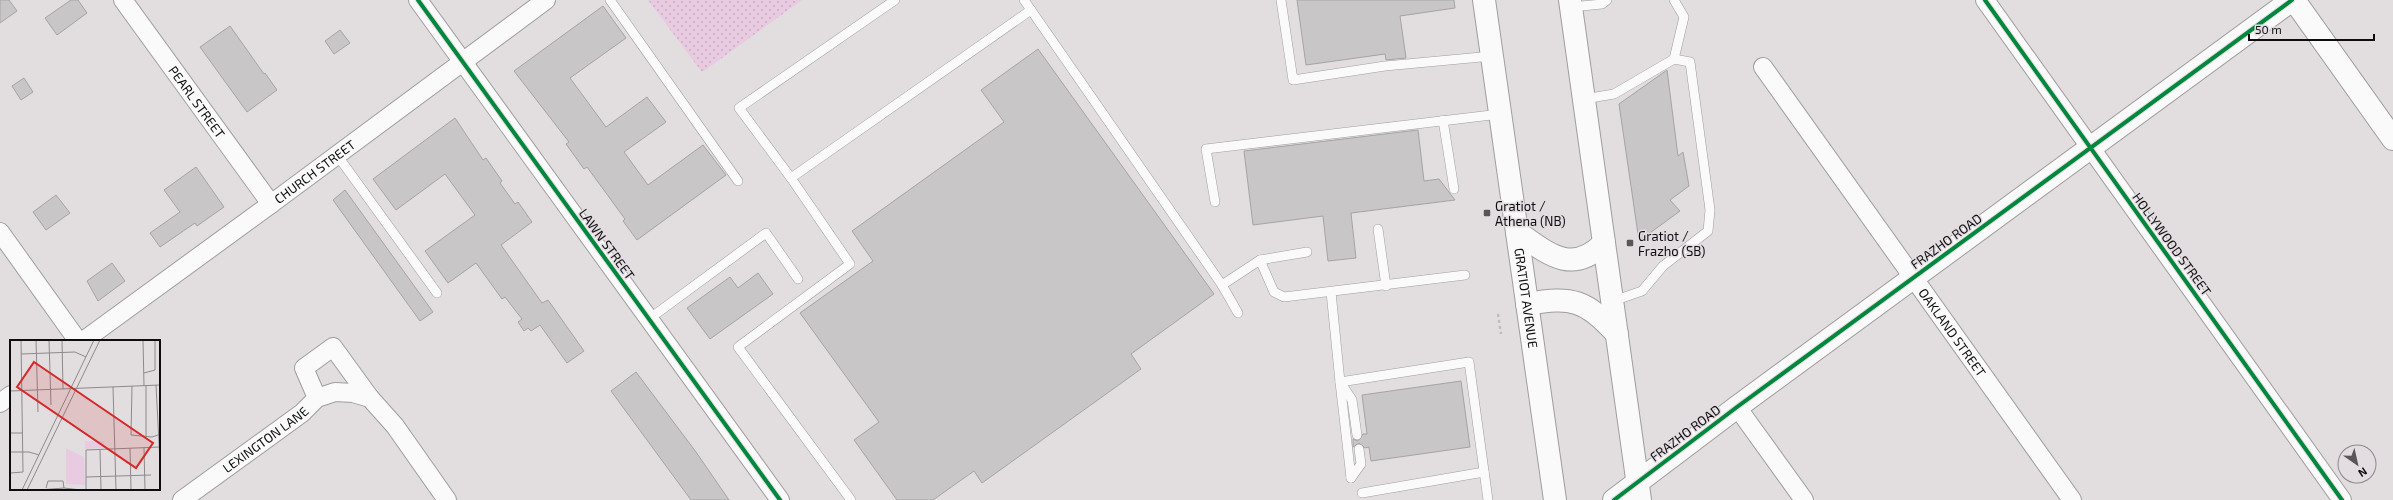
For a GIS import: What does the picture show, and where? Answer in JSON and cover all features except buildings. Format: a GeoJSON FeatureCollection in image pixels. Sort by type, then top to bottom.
{"type":"FeatureCollection","features":[{"type":"Feature","properties":{"kind":"main road","name":"GRATIOT AVENUE"},"geometry":{"type":"LineString","coordinates":[[1484,0],[1556,500]]}},
{"type":"Feature","properties":{"kind":"main road"},"geometry":{"type":"LineString","coordinates":[[2293,0],[2393,139]]}},
{"type":"Feature","properties":{"kind":"main road","name":"FRAZHO ROAD"},"geometry":{"type":"LineString","coordinates":[[1614,500],[1639,491],[1737,407],[2293,0]]}},
{"type":"Feature","properties":{"kind":"main road"},"geometry":{"type":"LineString","coordinates":[[1570,4],[1639,491]]}},
{"type":"Feature","properties":{"kind":"main road"},"geometry":{"type":"LineString","coordinates":[[1517,232],[1545,251],[1568,260],[1587,257],[1604,243]]}},
{"type":"Feature","properties":{"kind":"main road"},"geometry":{"type":"LineString","coordinates":[[1527,304],[1554,299],[1577,302],[1601,318],[1617,334]]}},
{"type":"Feature","properties":{"kind":"street","name":"PEARL STREET"},"geometry":{"type":"LineString","coordinates":[[123,0],[271,204]]}},
{"type":"Feature","properties":{"kind":"street","name":"LAWN STREET"},"geometry":{"type":"LineString","coordinates":[[418,0],[780,500]]}},
{"type":"Feature","properties":{"kind":"street","name":"CHURCH STREET"},"geometry":{"type":"LineString","coordinates":[[84,340],[271,204],[461,61],[546,0]]}},
{"type":"Feature","properties":{"kind":"street","name":"HOLLYWOOD STREET"},"geometry":{"type":"LineString","coordinates":[[1985,0],[2342,500]]}},
{"type":"Feature","properties":{"kind":"street","name":"OAKLAND STREET"},"geometry":{"type":"LineString","coordinates":[[1763,67],[2072,500]]}},
{"type":"Feature","properties":{"kind":"street"},"geometry":{"type":"LineString","coordinates":[[0,232],[77,340]]}},
{"type":"Feature","properties":{"kind":"street"},"geometry":{"type":"LineString","coordinates":[[317,398],[304,368],[333,347],[362,395],[395,426],[447,500]]}},
{"type":"Feature","properties":{"kind":"street","name":"LEXINGTON LANE"},"geometry":{"type":"LineString","coordinates":[[182,500],[302,413],[317,398],[335,392],[362,395]]}},
{"type":"Feature","properties":{"kind":"street"},"geometry":{"type":"LineString","coordinates":[[0,403],[10,396]]}},
{"type":"Feature","properties":{"kind":"street"},"geometry":{"type":"LineString","coordinates":[[1737,407],[1804,500]]}},
{"type":"Feature","properties":{"kind":"lane"},"geometry":{"type":"LineString","coordinates":[[610,0],[738,181]]}},
{"type":"Feature","properties":{"kind":"lane"},"geometry":{"type":"LineString","coordinates":[[851,500],[738,347],[850,264],[791,178],[739,108],[895,0]]}},
{"type":"Feature","properties":{"kind":"lane"},"geometry":{"type":"LineString","coordinates":[[1024,0],[1222,285],[1238,313]]}},
{"type":"Feature","properties":{"kind":"lane"},"geometry":{"type":"LineString","coordinates":[[1281,0],[1293,80],[1385,66],[1492,56]]}},
{"type":"Feature","properties":{"kind":"lane"},"geometry":{"type":"LineString","coordinates":[[1570,4],[1602,4],[1607,0]]}},
{"type":"Feature","properties":{"kind":"lane"},"geometry":{"type":"LineString","coordinates":[[1674,0],[1684,17],[1674,59]]}},
{"type":"Feature","properties":{"kind":"lane"},"geometry":{"type":"LineString","coordinates":[[791,178],[1031,10]]}},
{"type":"Feature","properties":{"kind":"lane"},"geometry":{"type":"LineString","coordinates":[[1584,99],[1614,94],[1674,59],[1690,62],[1710,210],[1708,231],[1663,266],[1642,291],[1612,301]]}},
{"type":"Feature","properties":{"kind":"lane"},"geometry":{"type":"LineString","coordinates":[[1215,202],[1206,149],[1500,114]]}},
{"type":"Feature","properties":{"kind":"lane"},"geometry":{"type":"LineString","coordinates":[[1443,120],[1454,189]]}},
{"type":"Feature","properties":{"kind":"lane"},"geometry":{"type":"LineString","coordinates":[[337,155],[437,294]]}},
{"type":"Feature","properties":{"kind":"lane"},"geometry":{"type":"LineString","coordinates":[[1378,230],[1386,286]]}},
{"type":"Feature","properties":{"kind":"lane"},"geometry":{"type":"LineString","coordinates":[[649,319],[766,233],[798,279]]}},
{"type":"Feature","properties":{"kind":"lane"},"geometry":{"type":"LineString","coordinates":[[1222,285],[1260,260],[1307,252]]}},
{"type":"Feature","properties":{"kind":"lane"},"geometry":{"type":"LineString","coordinates":[[1260,260],[1274,292],[1284,297],[1386,286],[1465,275]]}},
{"type":"Feature","properties":{"kind":"lane"},"geometry":{"type":"LineString","coordinates":[[1331,292],[1351,478],[1361,464],[1359,449]]}},
{"type":"Feature","properties":{"kind":"lane"},"geometry":{"type":"LineString","coordinates":[[1340,382],[1469,362],[1488,500]]}},
{"type":"Feature","properties":{"kind":"lane"},"geometry":{"type":"LineString","coordinates":[[1340,382],[1352,400],[1357,435]]}},
{"type":"Feature","properties":{"kind":"lane"},"geometry":{"type":"LineString","coordinates":[[1362,493],[1484,472]]}},
{"type":"Feature","properties":{"kind":"path"},"geometry":{"type":"LineString","coordinates":[[1498,314],[1501,334]]}},
{"type":"Feature","properties":{"kind":"shaded area"},"geometry":{"type":"Polygon","coordinates":[[[648,0],[802,0],[704,71],[701,71],[648,0]]]}},
{"type":"Feature","properties":{"kind":"cycle path"},"geometry":{"type":"LineString","coordinates":[[418,0],[780,500]]}},
{"type":"Feature","properties":{"kind":"cycle path"},"geometry":{"type":"LineString","coordinates":[[1985,0],[2342,500]]}},
{"type":"Feature","properties":{"kind":"cycle path"},"geometry":{"type":"LineString","coordinates":[[1614,500],[1737,407],[2292,0]]}},
{"type":"Feature","properties":{"kind":"place","name":"Gratiot / Athena (NB)"},"geometry":{"type":"Point","coordinates":[1487,213]}},
{"type":"Feature","properties":{"kind":"place","name":"Gratiot / Frazho (SB)"},"geometry":{"type":"Point","coordinates":[1630,243]}}]}
